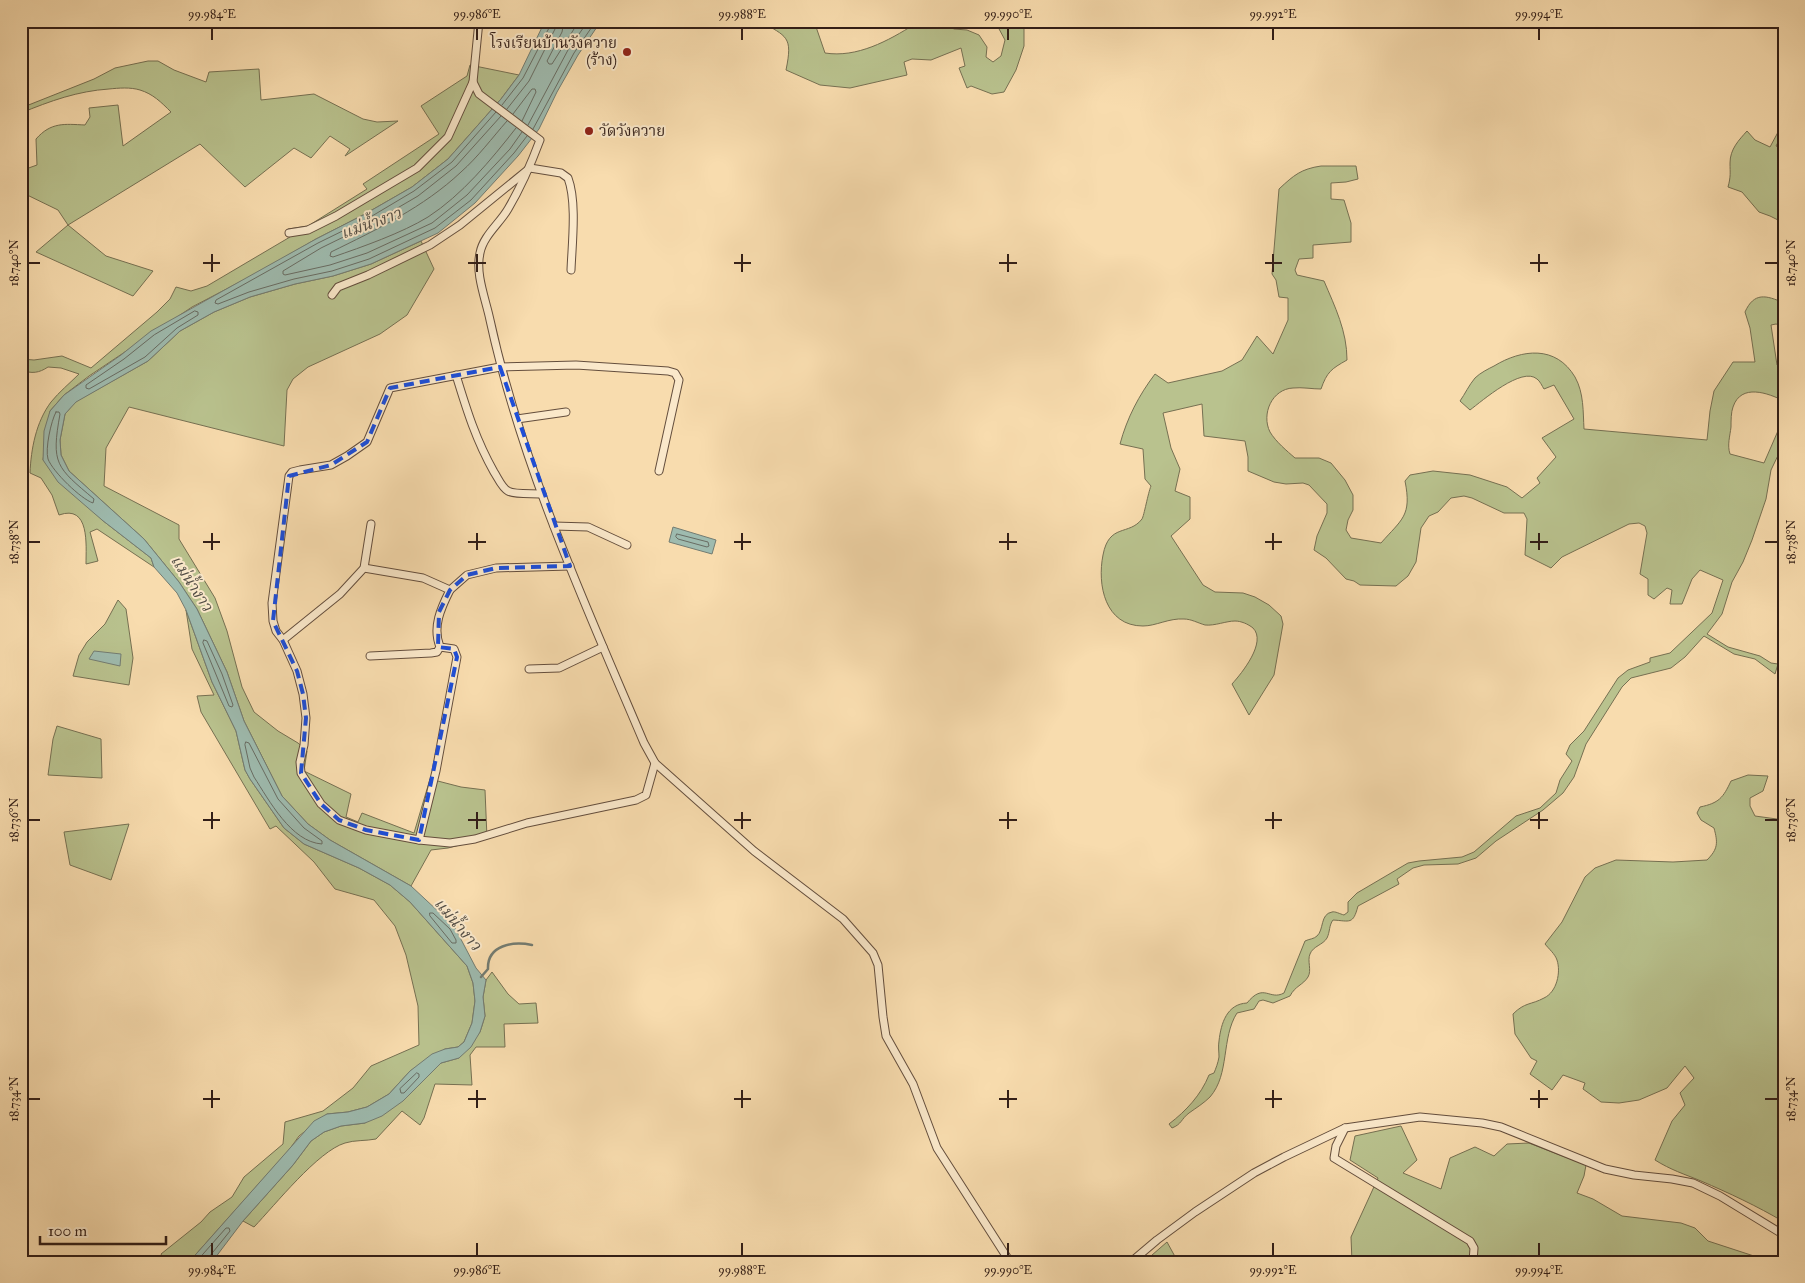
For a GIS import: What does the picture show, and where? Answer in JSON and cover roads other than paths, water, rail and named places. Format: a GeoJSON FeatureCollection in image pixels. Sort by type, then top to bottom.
{"type":"FeatureCollection","features":[{"type":"Feature","properties":{"kind":"street"},"geometry":{"type":"LineString","coordinates":[[289,233],[308,230],[322,223],[417,168],[448,137],[473,82],[479,21]]}},
{"type":"Feature","properties":{"kind":"street"},"geometry":{"type":"LineString","coordinates":[[473,82],[479,94],[540,140],[530,168],[508,210],[488,236],[480,252],[479,269],[500,367],[542,494],[603,648],[644,743],[655,763],[754,851],[844,919],[873,953],[878,965],[882,1017],[886,1036],[913,1084],[938,1148],[1010,1262]]}},
{"type":"Feature","properties":{"kind":"street"},"geometry":{"type":"LineString","coordinates":[[332,295],[338,287],[368,275],[430,244],[460,225],[530,168],[561,173],[568,178],[572,200],[573,227],[571,270]]}},
{"type":"Feature","properties":{"kind":"street"},"geometry":{"type":"LineString","coordinates":[[655,763],[646,795],[636,800],[528,823],[475,839],[450,842],[419,840],[366,830],[339,820],[322,804],[301,773],[300,762],[304,745],[306,718],[303,694],[297,671],[284,640],[276,631],[273,621],[272,603],[289,476],[292,472],[331,464],[347,456],[367,442],[390,388],[500,367],[576,365],[676,373],[679,380],[659,470]]}},
{"type":"Feature","properties":{"kind":"street"},"geometry":{"type":"LineString","coordinates":[[456,375],[470,422],[482,450],[501,484],[507,491],[513,493],[542,494]]}},
{"type":"Feature","properties":{"kind":"street"},"geometry":{"type":"LineString","coordinates":[[517,418],[566,412]]}},
{"type":"Feature","properties":{"kind":"street"},"geometry":{"type":"LineString","coordinates":[[284,640],[340,594],[364,568],[371,524]]}},
{"type":"Feature","properties":{"kind":"street"},"geometry":{"type":"LineString","coordinates":[[554,526],[588,527],[627,545]]}},
{"type":"Feature","properties":{"kind":"street"},"geometry":{"type":"LineString","coordinates":[[370,656],[437,652],[440,647],[437,631],[439,612],[450,590],[468,575],[496,568],[570,566]]}},
{"type":"Feature","properties":{"kind":"street"},"geometry":{"type":"LineString","coordinates":[[364,568],[423,578],[450,590]]}},
{"type":"Feature","properties":{"kind":"street"},"geometry":{"type":"LineString","coordinates":[[419,840],[436,771],[457,658],[454,649],[440,647]]}},
{"type":"Feature","properties":{"kind":"street"},"geometry":{"type":"LineString","coordinates":[[529,669],[558,668],[603,648]]}},
{"type":"Feature","properties":{"kind":"street"},"geometry":{"type":"LineString","coordinates":[[1131,1262],[1187,1218],[1254,1173],[1313,1142],[1345,1128],[1420,1117],[1482,1123],[1501,1127],[1605,1170],[1693,1183],[1720,1196],[1784,1235]]}},
{"type":"Feature","properties":{"kind":"street"},"geometry":{"type":"LineString","coordinates":[[1345,1128],[1336,1146],[1334,1158],[1470,1241],[1474,1248],[1473,1262]]}},
{"type":"Feature","properties":{"kind":"water","name":"แม่น้ำงาว"},"geometry":{"type":"Polygon","coordinates":[[[545,21],[601,21],[578,55],[539,129],[518,156],[475,203],[438,233],[371,264],[333,276],[295,284],[250,297],[214,312],[180,331],[148,361],[76,402],[65,414],[60,440],[61,455],[69,471],[144,539],[179,582],[197,609],[227,672],[244,721],[282,796],[308,824],[330,840],[411,886],[454,926],[476,968],[486,980],[483,997],[485,1016],[480,1032],[471,1047],[459,1058],[441,1063],[403,1101],[382,1116],[365,1123],[341,1126],[324,1132],[311,1141],[293,1165],[243,1221],[212,1262],[189,1262],[314,1121],[327,1114],[348,1112],[367,1107],[389,1094],[410,1071],[432,1054],[458,1047],[464,1042],[472,1023],[475,1001],[473,983],[467,966],[410,902],[390,885],[359,868],[304,844],[284,828],[245,770],[236,731],[212,682],[186,610],[177,593],[154,567],[151,558],[102,520],[58,482],[43,460],[44,431],[50,411],[64,395],[121,355],[151,331],[412,187],[448,159],[501,99],[519,75],[545,21]]]}},
{"type":"Feature","properties":{"kind":"water"},"geometry":{"type":"Polygon","coordinates":[[[673,527],[716,540],[712,554],[669,542],[673,527]]]}},
{"type":"Feature","properties":{"kind":"water"},"geometry":{"type":"Polygon","coordinates":[[[94,651],[121,654],[120,666],[89,659],[94,651]]]}},
{"type":"Feature","properties":{"kind":"waterway"},"geometry":{"type":"LineString","coordinates":[[481,977],[488,969],[492,955],[502,946],[532,945]]}},
{"type":"Feature","properties":{"kind":"place","name":"โรงเรียนบ้านวังควาย (ร้าง)"},"geometry":{"type":"Point","coordinates":[627,52]}},
{"type":"Feature","properties":{"kind":"place","name":"วัดวังควาย"},"geometry":{"type":"Point","coordinates":[589,131]}}]}
